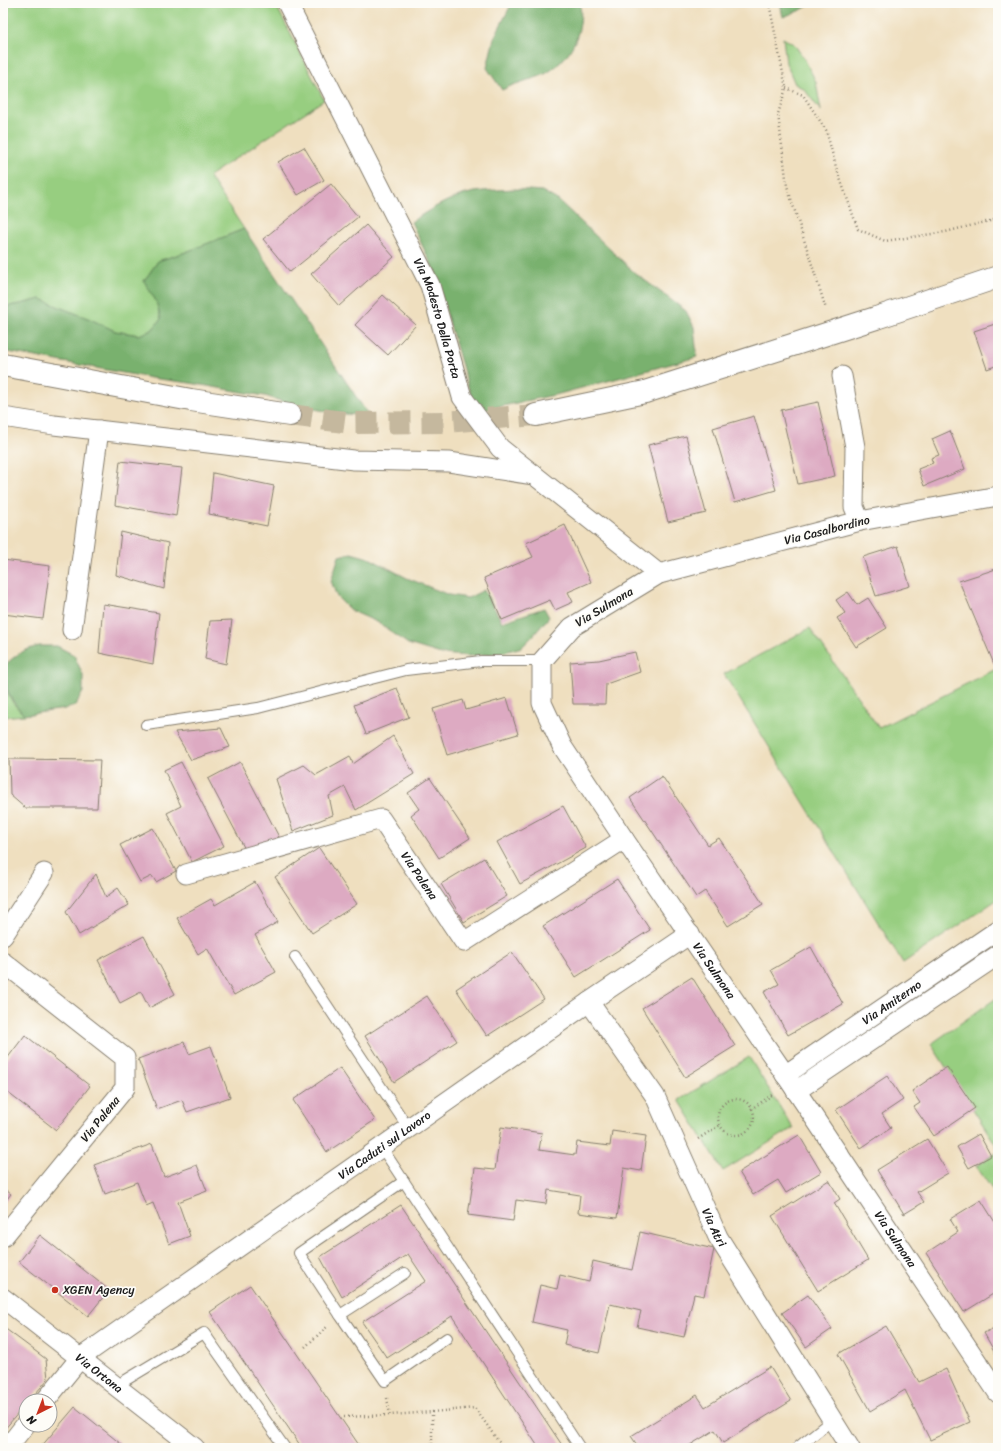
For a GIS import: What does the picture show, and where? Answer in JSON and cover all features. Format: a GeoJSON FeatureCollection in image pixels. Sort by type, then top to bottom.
{"type":"FeatureCollection","features":[{"type":"Feature","properties":{"kind":"highway"},"geometry":{"type":"LineString","coordinates":[[536,415],[645,392],[998,277]]}},
{"type":"Feature","properties":{"kind":"highway"},"geometry":{"type":"LineString","coordinates":[[3,365],[191,400],[290,415]]}},
{"type":"Feature","properties":{"kind":"street","name":"Via Modesto Della Porta"},"geometry":{"type":"LineString","coordinates":[[287,3],[430,284],[462,397],[500,448],[659,574]]}},
{"type":"Feature","properties":{"kind":"street"},"geometry":{"type":"LineString","coordinates":[[842,376],[854,447],[854,507],[860,521]]}},
{"type":"Feature","properties":{"kind":"street"},"geometry":{"type":"LineString","coordinates":[[3,417],[54,425],[354,460],[449,462],[536,476]]}},
{"type":"Feature","properties":{"kind":"street"},"geometry":{"type":"LineString","coordinates":[[72,630],[99,430]]}},
{"type":"Feature","properties":{"kind":"street","name":"Via Casalbordino"},"geometry":{"type":"LineString","coordinates":[[659,574],[860,521],[998,496]]}},
{"type":"Feature","properties":{"kind":"street","name":"Via Sulmona"},"geometry":{"type":"LineString","coordinates":[[659,574],[572,627],[542,661],[542,703],[562,746],[796,1091],[998,1393]]}},
{"type":"Feature","properties":{"kind":"street","name":"Via Palena"},"geometry":{"type":"LineString","coordinates":[[186,874],[381,819],[464,942],[624,839]]}},
{"type":"Feature","properties":{"kind":"street"},"geometry":{"type":"LineString","coordinates":[[3,936],[44,873]]}},
{"type":"Feature","properties":{"kind":"street","name":"Via Amiterno"},"geometry":{"type":"LineString","coordinates":[[785,1075],[998,930]]}},
{"type":"Feature","properties":{"kind":"street","name":"Via Caduti sul Lavoro"},"geometry":{"type":"LineString","coordinates":[[52,1393],[80,1358],[589,1002],[690,934]]}},
{"type":"Feature","properties":{"kind":"street","name":"Via Amiterno"},"geometry":{"type":"LineString","coordinates":[[796,1091],[998,955]]}},
{"type":"Feature","properties":{"kind":"street","name":"Via Palena"},"geometry":{"type":"LineString","coordinates":[[3,962],[125,1058],[125,1088],[3,1237]]}},
{"type":"Feature","properties":{"kind":"street","name":"Via Atri"},"geometry":{"type":"LineString","coordinates":[[589,1002],[655,1096],[718,1237],[850,1448]]}},
{"type":"Feature","properties":{"kind":"street","name":"Via Ortona"},"geometry":{"type":"LineString","coordinates":[[3,1298],[195,1448]]}},
{"type":"Feature","properties":{"kind":"street"},"geometry":{"type":"LineString","coordinates":[[7,1448],[19,1433]]}},
{"type":"Feature","properties":{"kind":"lane"},"geometry":{"type":"LineString","coordinates":[[146,725],[258,708],[406,670],[481,661],[542,661]]}},
{"type":"Feature","properties":{"kind":"lane"},"geometry":{"type":"LineString","coordinates":[[295,957],[409,1129]]}},
{"type":"Feature","properties":{"kind":"lane"},"geometry":{"type":"LineString","coordinates":[[382,1148],[580,1448]]}},
{"type":"Feature","properties":{"kind":"lane"},"geometry":{"type":"LineString","coordinates":[[404,1181],[299,1253],[385,1381],[447,1338]]}},
{"type":"Feature","properties":{"kind":"lane"},"geometry":{"type":"LineString","coordinates":[[340,1315],[405,1273]]}},
{"type":"Feature","properties":{"kind":"lane"},"geometry":{"type":"LineString","coordinates":[[116,1386],[204,1333],[285,1448]]}},
{"type":"Feature","properties":{"kind":"lane"},"geometry":{"type":"LineString","coordinates":[[797,1448],[832,1420]]}},
{"type":"Feature","properties":{"kind":"path"},"geometry":{"type":"LineString","coordinates":[[769,3],[786,88],[778,114],[787,186],[828,316]]}},
{"type":"Feature","properties":{"kind":"path"},"geometry":{"type":"LineString","coordinates":[[786,88],[803,94],[826,130],[836,167],[858,229],[885,241],[945,232],[998,219]]}},
{"type":"Feature","properties":{"kind":"path"},"geometry":{"type":"LineString","coordinates":[[733,1099],[744,1101],[748,1104],[753,1115],[751,1127],[747,1131],[735,1135],[729,1134],[724,1130],[718,1120],[719,1109],[723,1104],[733,1099]]}},
{"type":"Feature","properties":{"kind":"path"},"geometry":{"type":"LineString","coordinates":[[304,1346],[340,1315]]}},
{"type":"Feature","properties":{"kind":"path"},"geometry":{"type":"LineString","coordinates":[[385,1381],[390,1415]]}},
{"type":"Feature","properties":{"kind":"path"},"geometry":{"type":"LineString","coordinates":[[344,1417],[476,1408],[502,1448]]}},
{"type":"Feature","properties":{"kind":"path"},"geometry":{"type":"LineString","coordinates":[[432,1412],[432,1448]]}},
{"type":"Feature","properties":{"kind":"green space"},"geometry":{"type":"Polygon","coordinates":[[[3,3],[275,3],[324,100],[209,176],[244,229],[186,252],[158,261],[144,281],[156,301],[161,319],[152,330],[139,335],[115,331],[41,299],[3,307],[3,3]]]}},
{"type":"Feature","properties":{"kind":"green space"},"geometry":{"type":"Polygon","coordinates":[[[512,3],[580,3],[580,24],[578,34],[569,53],[554,68],[545,74],[502,90],[487,68],[494,38],[512,3]]]}},
{"type":"Feature","properties":{"kind":"green space"},"geometry":{"type":"Polygon","coordinates":[[[780,3],[813,3],[801,10],[783,17],[780,3]]]}},
{"type":"Feature","properties":{"kind":"green space"},"geometry":{"type":"Polygon","coordinates":[[[783,38],[794,44],[805,60],[816,82],[821,111],[804,89],[795,84],[786,63],[783,38]]]}},
{"type":"Feature","properties":{"kind":"green space"},"geometry":{"type":"Polygon","coordinates":[[[515,189],[542,191],[559,201],[635,273],[686,311],[694,327],[697,357],[559,394],[479,411],[472,400],[434,270],[411,222],[434,208],[466,194],[480,191],[515,189]]]}},
{"type":"Feature","properties":{"kind":"green space"},"geometry":{"type":"Polygon","coordinates":[[[244,229],[369,416],[335,413],[294,405],[265,396],[151,378],[3,351],[3,307],[41,299],[115,331],[139,335],[152,330],[161,319],[156,301],[144,281],[158,261],[186,252],[244,229]]]}},
{"type":"Feature","properties":{"kind":"green space"},"geometry":{"type":"Polygon","coordinates":[[[351,553],[369,558],[407,578],[449,595],[468,598],[484,590],[502,622],[544,608],[549,617],[522,647],[501,653],[468,656],[441,654],[408,644],[379,623],[350,610],[337,597],[331,581],[339,556],[351,553]]]}},
{"type":"Feature","properties":{"kind":"green space"},"geometry":{"type":"Polygon","coordinates":[[[810,628],[879,728],[998,668],[998,899],[903,963],[724,674],[810,628]]]}},
{"type":"Feature","properties":{"kind":"green space"},"geometry":{"type":"Polygon","coordinates":[[[39,646],[57,646],[74,655],[83,675],[83,692],[75,706],[65,709],[24,715],[15,704],[9,693],[5,682],[3,668],[19,654],[28,649],[39,646]]]}},
{"type":"Feature","properties":{"kind":"green space"},"geometry":{"type":"Polygon","coordinates":[[[3,667],[6,689],[13,703],[24,715],[3,717],[3,667]]]}},
{"type":"Feature","properties":{"kind":"green space"},"geometry":{"type":"Polygon","coordinates":[[[998,997],[998,1148],[931,1044],[998,997]]]}},
{"type":"Feature","properties":{"kind":"green space"},"geometry":{"type":"Polygon","coordinates":[[[749,1057],[793,1128],[723,1171],[679,1100],[749,1057]]]}},
{"type":"Feature","properties":{"kind":"green space"},"geometry":{"type":"Polygon","coordinates":[[[998,1152],[998,1198],[976,1166],[998,1152]]]}},
{"type":"Feature","properties":{"kind":"building"},"geometry":{"type":"Polygon","coordinates":[[[304,147],[324,180],[298,195],[278,162],[304,147]]]}},
{"type":"Feature","properties":{"kind":"building"},"geometry":{"type":"Polygon","coordinates":[[[331,184],[358,217],[290,272],[263,239],[331,184]]]}},
{"type":"Feature","properties":{"kind":"building"},"geometry":{"type":"Polygon","coordinates":[[[366,225],[394,257],[339,306],[311,274],[366,225]]]}},
{"type":"Feature","properties":{"kind":"building"},"geometry":{"type":"Polygon","coordinates":[[[383,295],[416,325],[388,355],[355,325],[383,295]]]}},
{"type":"Feature","properties":{"kind":"building"},"geometry":{"type":"Polygon","coordinates":[[[998,323],[998,365],[987,369],[974,331],[998,323]]]}},
{"type":"Feature","properties":{"kind":"building"},"geometry":{"type":"Polygon","coordinates":[[[818,402],[835,476],[798,484],[781,410],[818,402]]]}},
{"type":"Feature","properties":{"kind":"building"},"geometry":{"type":"Polygon","coordinates":[[[754,416],[776,490],[735,502],[713,428],[754,416]]]}},
{"type":"Feature","properties":{"kind":"building"},"geometry":{"type":"Polygon","coordinates":[[[950,431],[965,469],[924,486],[918,469],[933,463],[931,458],[939,455],[932,439],[950,431]]]}},
{"type":"Feature","properties":{"kind":"building"},"geometry":{"type":"Polygon","coordinates":[[[686,436],[706,513],[668,522],[648,445],[686,436]]]}},
{"type":"Feature","properties":{"kind":"building"},"geometry":{"type":"Polygon","coordinates":[[[120,461],[182,468],[176,516],[115,505],[120,461]]]}},
{"type":"Feature","properties":{"kind":"building"},"geometry":{"type":"Polygon","coordinates":[[[213,473],[274,486],[267,526],[209,514],[213,473]]]}},
{"type":"Feature","properties":{"kind":"building"},"geometry":{"type":"Polygon","coordinates":[[[565,525],[591,582],[568,592],[573,602],[555,610],[550,600],[502,620],[484,578],[533,557],[526,543],[565,525]]]}},
{"type":"Feature","properties":{"kind":"building"},"geometry":{"type":"Polygon","coordinates":[[[121,532],[168,543],[164,589],[116,575],[121,532]]]}},
{"type":"Feature","properties":{"kind":"building"},"geometry":{"type":"Polygon","coordinates":[[[898,546],[910,586],[876,596],[863,557],[898,546]]]}},
{"type":"Feature","properties":{"kind":"building"},"geometry":{"type":"Polygon","coordinates":[[[3,560],[50,566],[43,619],[3,614],[3,560]]]}},
{"type":"Feature","properties":{"kind":"building"},"geometry":{"type":"Polygon","coordinates":[[[996,569],[998,574],[998,662],[994,664],[959,581],[996,569]]]}},
{"type":"Feature","properties":{"kind":"building"},"geometry":{"type":"Polygon","coordinates":[[[848,592],[857,605],[868,598],[887,628],[856,647],[837,618],[845,613],[836,600],[848,592]]]}},
{"type":"Feature","properties":{"kind":"building"},"geometry":{"type":"Polygon","coordinates":[[[103,604],[159,613],[153,664],[99,653],[103,604]]]}},
{"type":"Feature","properties":{"kind":"building"},"geometry":{"type":"Polygon","coordinates":[[[232,620],[226,664],[205,659],[210,621],[232,620]]]}},
{"type":"Feature","properties":{"kind":"building"},"geometry":{"type":"Polygon","coordinates":[[[635,652],[640,672],[606,684],[605,704],[573,704],[570,662],[599,660],[635,652]]]}},
{"type":"Feature","properties":{"kind":"building"},"geometry":{"type":"Polygon","coordinates":[[[397,688],[409,717],[366,734],[354,705],[397,688]]]}},
{"type":"Feature","properties":{"kind":"building"},"geometry":{"type":"Polygon","coordinates":[[[507,698],[518,734],[447,755],[433,709],[463,700],[466,710],[507,698]]]}},
{"type":"Feature","properties":{"kind":"building"},"geometry":{"type":"Polygon","coordinates":[[[221,728],[230,747],[191,760],[175,732],[221,728]]]}},
{"type":"Feature","properties":{"kind":"building"},"geometry":{"type":"Polygon","coordinates":[[[393,736],[414,774],[356,810],[345,787],[329,796],[333,815],[293,831],[276,779],[304,765],[316,775],[350,756],[353,764],[393,736]]]}},
{"type":"Feature","properties":{"kind":"building"},"geometry":{"type":"Polygon","coordinates":[[[9,759],[100,760],[97,808],[25,808],[10,795],[9,759]]]}},
{"type":"Feature","properties":{"kind":"building"},"geometry":{"type":"Polygon","coordinates":[[[181,762],[224,846],[192,862],[167,813],[181,806],[164,770],[181,762]]]}},
{"type":"Feature","properties":{"kind":"building"},"geometry":{"type":"Polygon","coordinates":[[[240,762],[279,837],[247,853],[208,779],[240,762]]]}},
{"type":"Feature","properties":{"kind":"building"},"geometry":{"type":"Polygon","coordinates":[[[662,776],[708,845],[719,838],[763,904],[728,926],[705,891],[696,897],[630,798],[662,776]]]}},
{"type":"Feature","properties":{"kind":"building"},"geometry":{"type":"Polygon","coordinates":[[[430,778],[470,838],[439,858],[411,815],[419,809],[408,793],[430,778]]]}},
{"type":"Feature","properties":{"kind":"building"},"geometry":{"type":"Polygon","coordinates":[[[563,806],[586,848],[520,884],[497,842],[563,806]]]}},
{"type":"Feature","properties":{"kind":"building"},"geometry":{"type":"Polygon","coordinates":[[[153,828],[176,871],[156,882],[152,876],[140,882],[120,845],[153,828]]]}},
{"type":"Feature","properties":{"kind":"building"},"geometry":{"type":"Polygon","coordinates":[[[319,848],[357,904],[312,933],[275,877],[319,848]]]}},
{"type":"Feature","properties":{"kind":"building"},"geometry":{"type":"Polygon","coordinates":[[[484,858],[507,896],[464,922],[441,884],[484,858]]]}},
{"type":"Feature","properties":{"kind":"building"},"geometry":{"type":"Polygon","coordinates":[[[96,874],[106,897],[118,888],[129,905],[79,935],[66,912],[96,874]]]}},
{"type":"Feature","properties":{"kind":"building"},"geometry":{"type":"Polygon","coordinates":[[[617,879],[650,930],[576,977],[543,926],[617,879]]]}},
{"type":"Feature","properties":{"kind":"building"},"geometry":{"type":"Polygon","coordinates":[[[255,882],[278,922],[255,935],[276,972],[234,995],[207,948],[198,954],[177,918],[211,899],[215,905],[255,882]]]}},
{"type":"Feature","properties":{"kind":"building"},"geometry":{"type":"Polygon","coordinates":[[[144,936],[175,994],[149,1008],[141,992],[120,1003],[98,960],[144,936]]]}},
{"type":"Feature","properties":{"kind":"building"},"geometry":{"type":"Polygon","coordinates":[[[811,947],[843,1004],[788,1035],[764,992],[779,984],[771,970],[811,947]]]}},
{"type":"Feature","properties":{"kind":"building"},"geometry":{"type":"Polygon","coordinates":[[[512,952],[544,999],[487,1036],[456,989],[512,952]]]}},
{"type":"Feature","properties":{"kind":"building"},"geometry":{"type":"Polygon","coordinates":[[[692,977],[735,1046],[685,1077],[642,1008],[692,977]]]}},
{"type":"Feature","properties":{"kind":"building"},"geometry":{"type":"Polygon","coordinates":[[[427,996],[457,1041],[394,1082],[365,1036],[427,996]]]}},
{"type":"Feature","properties":{"kind":"building"},"geometry":{"type":"Polygon","coordinates":[[[25,1035],[90,1086],[56,1130],[3,1089],[3,1064],[25,1035]]]}},
{"type":"Feature","properties":{"kind":"building"},"geometry":{"type":"Polygon","coordinates":[[[184,1042],[189,1054],[211,1046],[230,1097],[187,1112],[182,1100],[157,1109],[138,1059],[184,1042]]]}},
{"type":"Feature","properties":{"kind":"building"},"geometry":{"type":"Polygon","coordinates":[[[947,1067],[975,1108],[934,1136],[914,1107],[920,1103],[912,1091],[947,1067]]]}},
{"type":"Feature","properties":{"kind":"building"},"geometry":{"type":"Polygon","coordinates":[[[340,1068],[375,1120],[327,1152],[293,1100],[340,1068]]]}},
{"type":"Feature","properties":{"kind":"building"},"geometry":{"type":"Polygon","coordinates":[[[887,1076],[903,1100],[882,1114],[891,1128],[861,1148],[836,1110],[887,1076]]]}},
{"type":"Feature","properties":{"kind":"building"},"geometry":{"type":"Polygon","coordinates":[[[501,1127],[542,1133],[539,1150],[575,1155],[577,1142],[610,1146],[612,1131],[646,1136],[641,1171],[624,1168],[617,1218],[578,1213],[580,1195],[548,1190],[546,1204],[516,1200],[513,1221],[468,1215],[475,1168],[495,1170],[501,1127]]]}},
{"type":"Feature","properties":{"kind":"building"},"geometry":{"type":"Polygon","coordinates":[[[979,1134],[991,1156],[969,1168],[957,1147],[979,1134]]]}},
{"type":"Feature","properties":{"kind":"building"},"geometry":{"type":"Polygon","coordinates":[[[799,1135],[821,1172],[786,1193],[778,1180],[753,1195],[739,1172],[799,1135]]]}},
{"type":"Feature","properties":{"kind":"building"},"geometry":{"type":"Polygon","coordinates":[[[927,1139],[948,1173],[917,1192],[924,1202],[904,1214],[877,1170],[927,1139]]]}},
{"type":"Feature","properties":{"kind":"building"},"geometry":{"type":"Polygon","coordinates":[[[152,1144],[164,1177],[197,1165],[207,1191],[178,1202],[190,1236],[169,1244],[153,1203],[146,1206],[137,1182],[105,1194],[94,1165],[152,1144]]]}},
{"type":"Feature","properties":{"kind":"building"},"geometry":{"type":"Polygon","coordinates":[[[829,1180],[840,1199],[834,1203],[868,1260],[818,1291],[772,1216],[829,1180]]]}},
{"type":"Feature","properties":{"kind":"building"},"geometry":{"type":"Polygon","coordinates":[[[3,1188],[11,1194],[3,1204],[3,1188]]]}},
{"type":"Feature","properties":{"kind":"building"},"geometry":{"type":"Polygon","coordinates":[[[981,1200],[998,1227],[998,1291],[964,1312],[926,1253],[958,1232],[950,1219],[981,1200]]]}},
{"type":"Feature","properties":{"kind":"building"},"geometry":{"type":"Polygon","coordinates":[[[401,1205],[564,1448],[539,1448],[452,1316],[387,1358],[362,1322],[426,1281],[408,1254],[342,1297],[320,1257],[401,1205]]]}},
{"type":"Feature","properties":{"kind":"building"},"geometry":{"type":"Polygon","coordinates":[[[640,1232],[714,1249],[704,1296],[694,1294],[684,1337],[637,1327],[641,1311],[610,1304],[599,1353],[564,1345],[567,1330],[532,1322],[540,1285],[557,1289],[560,1275],[589,1282],[593,1261],[632,1270],[640,1232]]]}},
{"type":"Feature","properties":{"kind":"building"},"geometry":{"type":"Polygon","coordinates":[[[40,1235],[109,1290],[88,1316],[19,1262],[40,1235]]]}},
{"type":"Feature","properties":{"kind":"building"},"geometry":{"type":"Polygon","coordinates":[[[250,1285],[361,1448],[302,1448],[210,1312],[250,1285]]]}},
{"type":"Feature","properties":{"kind":"building"},"geometry":{"type":"Polygon","coordinates":[[[808,1295],[832,1329],[806,1347],[782,1313],[808,1295]]]}},
{"type":"Feature","properties":{"kind":"building"},"geometry":{"type":"Polygon","coordinates":[[[886,1326],[919,1382],[946,1369],[970,1422],[930,1440],[905,1390],[870,1411],[838,1354],[886,1326]]]}},
{"type":"Feature","properties":{"kind":"building"},"geometry":{"type":"Polygon","coordinates":[[[998,1326],[998,1358],[984,1333],[998,1326]]]}},
{"type":"Feature","properties":{"kind":"building"},"geometry":{"type":"Polygon","coordinates":[[[3,1327],[46,1359],[48,1379],[36,1393],[18,1393],[18,1413],[3,1431],[3,1327]]]}},
{"type":"Feature","properties":{"kind":"building"},"geometry":{"type":"Polygon","coordinates":[[[770,1367],[791,1401],[723,1443],[715,1430],[685,1448],[639,1448],[631,1436],[697,1395],[705,1407],[770,1367]]]}},
{"type":"Feature","properties":{"kind":"building"},"geometry":{"type":"Polygon","coordinates":[[[75,1407],[126,1448],[40,1448],[53,1433],[58,1433],[58,1427],[75,1407]]]}},
{"type":"Feature","properties":{"kind":"tunnel"},"geometry":{"type":"LineString","coordinates":[[290,415],[352,423],[445,422],[536,415]]}},
{"type":"Feature","properties":{"kind":"place","name":"XGEN Agency"},"geometry":{"type":"Point","coordinates":[55,1290]}}]}
